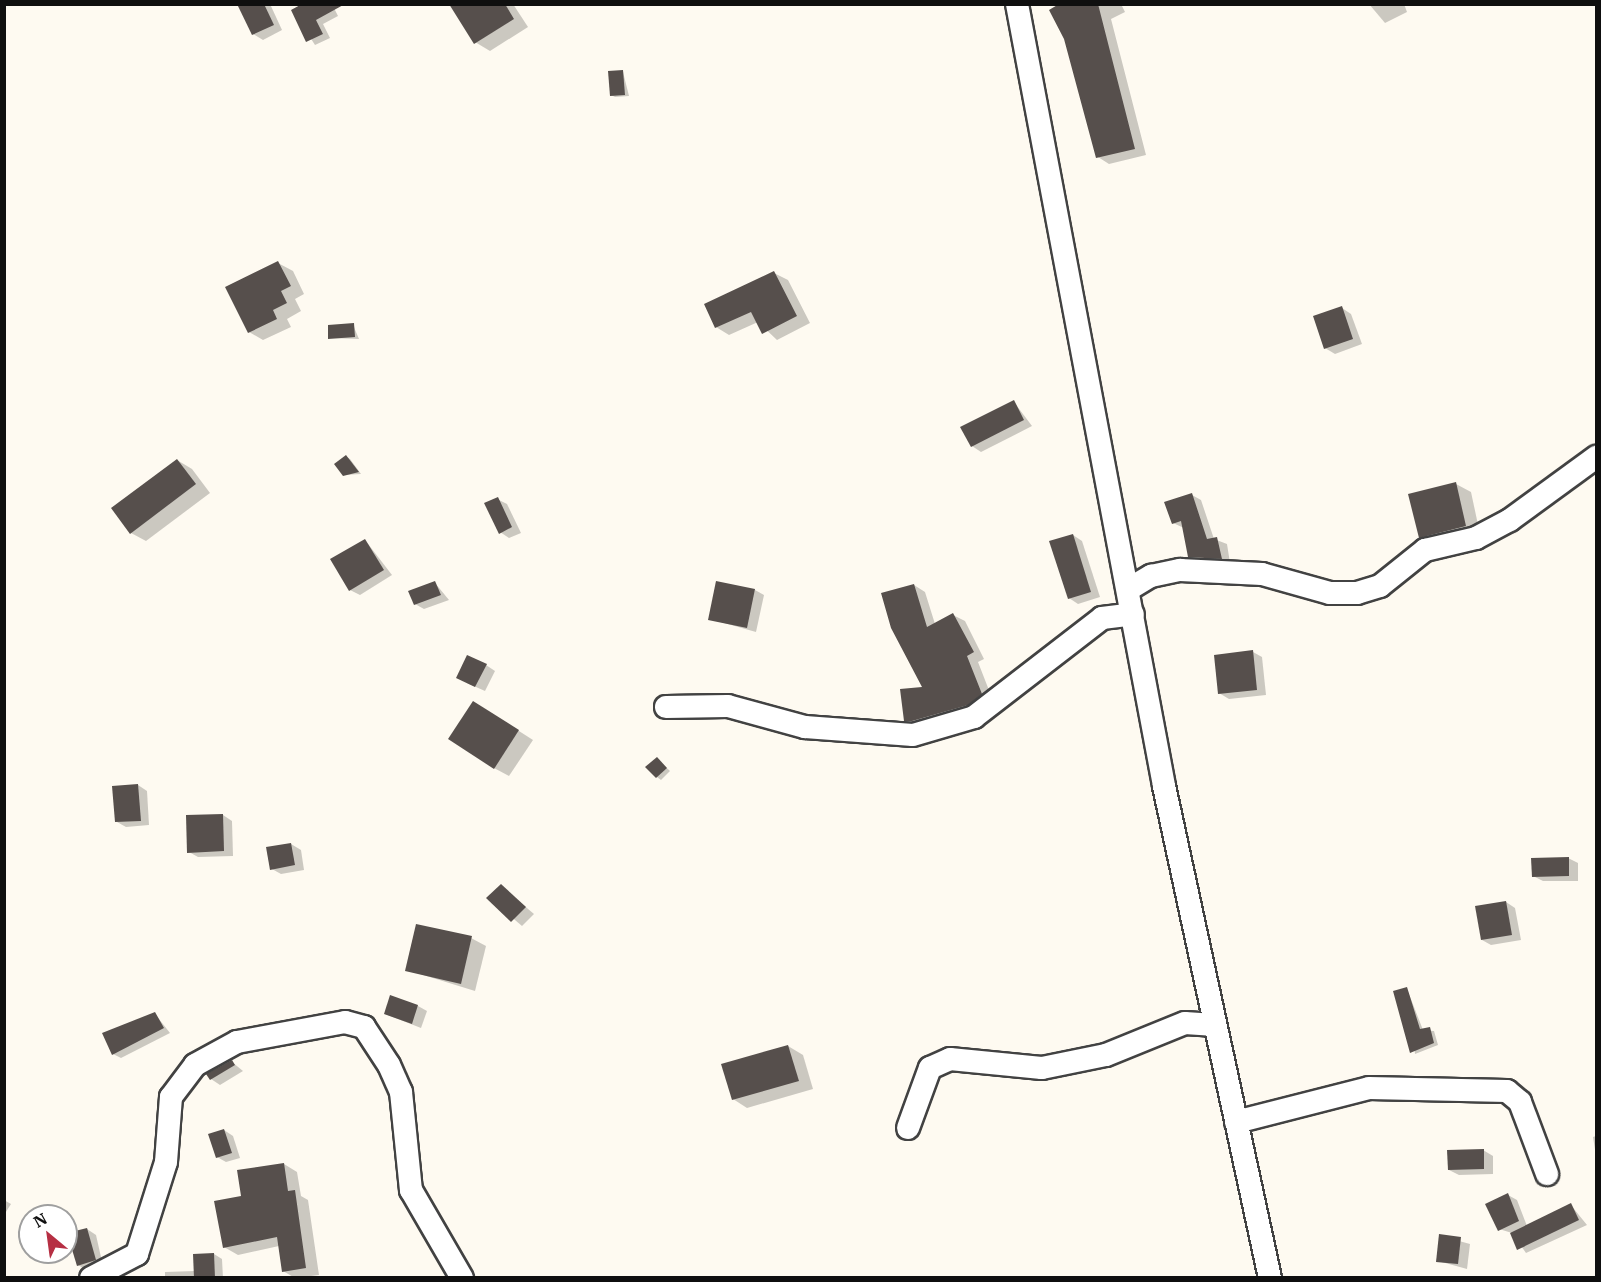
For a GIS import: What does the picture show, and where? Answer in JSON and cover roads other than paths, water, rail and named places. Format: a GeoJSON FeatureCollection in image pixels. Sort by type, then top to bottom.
{"type":"FeatureCollection","features":[{"type":"Feature","properties":{"kind":"street"},"geometry":{"type":"LineString","coordinates":[[1017,4],[1133,614],[1215,1025],[1270,1278]]}},
{"type":"Feature","properties":{"kind":"street"},"geometry":{"type":"LineString","coordinates":[[1129,590],[1151,576],[1180,570],[1262,574],[1330,593],[1357,593],[1380,586],[1425,550],[1476,538],[1510,520],[1596,457]]}},
{"type":"Feature","properties":{"kind":"street"},"geometry":{"type":"LineString","coordinates":[[666,707],[728,706],[805,727],[913,735],[974,717],[1102,618],[1133,614]]}},
{"type":"Feature","properties":{"kind":"street"},"geometry":{"type":"LineString","coordinates":[[92,1278],[137,1254],[166,1162],[171,1097],[195,1065],[237,1042],[345,1022],[364,1027],[389,1065],[401,1092],[411,1190],[462,1278]]}},
{"type":"Feature","properties":{"kind":"street"},"geometry":{"type":"LineString","coordinates":[[908,1128],[930,1068],[950,1059],[1042,1068],[1106,1055],[1185,1023],[1215,1025]]}},
{"type":"Feature","properties":{"kind":"street"},"geometry":{"type":"LineString","coordinates":[[1236,1122],[1369,1088],[1507,1091],[1520,1102],[1548,1174]]}}]}
